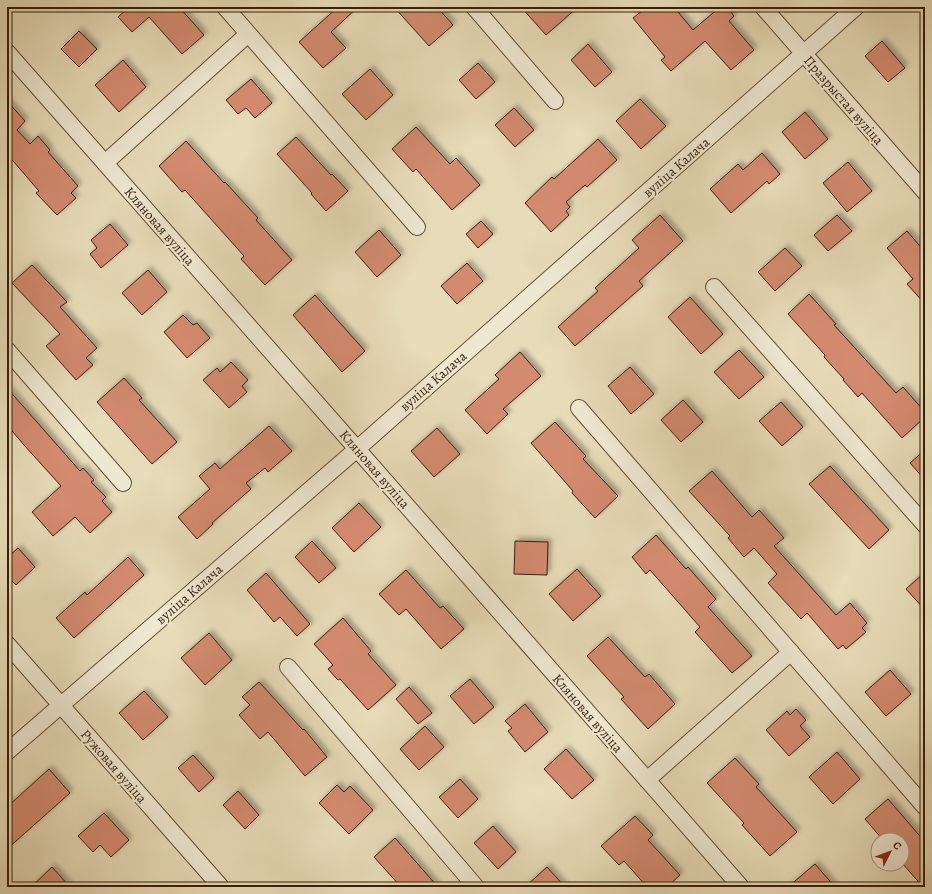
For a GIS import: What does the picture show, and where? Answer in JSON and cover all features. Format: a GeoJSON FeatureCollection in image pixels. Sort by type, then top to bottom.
{"type":"FeatureCollection","features":[{"type":"Feature","properties":{"kind":"street"},"geometry":{"type":"LineString","coordinates":[[225,7],[417,227]]}},
{"type":"Feature","properties":{"kind":"street"},"geometry":{"type":"LineString","coordinates":[[474,7],[555,101]]}},
{"type":"Feature","properties":{"kind":"street","name":"Празрыстая вуліца"},"geometry":{"type":"LineString","coordinates":[[763,7],[925,192]]}},
{"type":"Feature","properties":{"kind":"street","name":"вуліца Калача"},"geometry":{"type":"LineString","coordinates":[[7,752],[357,449],[856,7]]}},
{"type":"Feature","properties":{"kind":"street"},"geometry":{"type":"LineString","coordinates":[[105,163],[248,34]]}},
{"type":"Feature","properties":{"kind":"street","name":"Кляновая вуліца"},"geometry":{"type":"LineString","coordinates":[[7,52],[741,887]]}},
{"type":"Feature","properties":{"kind":"street"},"geometry":{"type":"LineString","coordinates":[[714,287],[925,525]]}},
{"type":"Feature","properties":{"kind":"street"},"geometry":{"type":"LineString","coordinates":[[7,350],[123,483]]}},
{"type":"Feature","properties":{"kind":"street"},"geometry":{"type":"LineString","coordinates":[[579,408],[925,807]]}},
{"type":"Feature","properties":{"kind":"street","name":"Ружовая вуліца"},"geometry":{"type":"LineString","coordinates":[[7,644],[221,887]]}},
{"type":"Feature","properties":{"kind":"street"},"geometry":{"type":"LineString","coordinates":[[647,780],[791,652]]}},
{"type":"Feature","properties":{"kind":"street"},"geometry":{"type":"LineString","coordinates":[[288,667],[476,887]]}},
{"type":"Feature","properties":{"kind":"building"},"geometry":{"type":"Polygon","coordinates":[[[129,7],[179,7],[204,35],[182,54],[149,17],[132,32],[118,17],[129,7]]]}},
{"type":"Feature","properties":{"kind":"building"},"geometry":{"type":"Polygon","coordinates":[[[338,7],[358,7],[331,32],[346,48],[323,68],[299,42],[338,7]]]}},
{"type":"Feature","properties":{"kind":"building"},"geometry":{"type":"Polygon","coordinates":[[[394,7],[437,7],[453,25],[429,46],[394,7]]]}},
{"type":"Feature","properties":{"kind":"building"},"geometry":{"type":"Polygon","coordinates":[[[521,7],[578,7],[546,35],[521,7]]]}},
{"type":"Feature","properties":{"kind":"building"},"geometry":{"type":"Polygon","coordinates":[[[647,7],[674,7],[693,30],[720,7],[727,7],[734,16],[729,21],[754,50],[731,70],[705,41],[671,71],[661,60],[665,57],[633,18],[647,7]]]}},
{"type":"Feature","properties":{"kind":"building"},"geometry":{"type":"Polygon","coordinates":[[[79,31],[97,49],[79,67],[61,49],[79,31]]]}},
{"type":"Feature","properties":{"kind":"building"},"geometry":{"type":"Polygon","coordinates":[[[882,41],[905,68],[888,82],[865,56],[882,41]]]}},
{"type":"Feature","properties":{"kind":"building"},"geometry":{"type":"Polygon","coordinates":[[[588,44],[612,72],[595,87],[571,60],[588,44]]]}},
{"type":"Feature","properties":{"kind":"building"},"geometry":{"type":"Polygon","coordinates":[[[123,60],[146,87],[119,112],[95,85],[123,60]]]}},
{"type":"Feature","properties":{"kind":"building"},"geometry":{"type":"Polygon","coordinates":[[[478,63],[495,82],[476,99],[459,80],[478,63]]]}},
{"type":"Feature","properties":{"kind":"building"},"geometry":{"type":"Polygon","coordinates":[[[370,69],[393,95],[366,120],[342,94],[370,69]]]}},
{"type":"Feature","properties":{"kind":"building"},"geometry":{"type":"Polygon","coordinates":[[[251,79],[272,103],[255,118],[246,108],[238,114],[226,100],[251,79]]]}},
{"type":"Feature","properties":{"kind":"building"},"geometry":{"type":"Polygon","coordinates":[[[640,99],[666,126],[641,149],[616,121],[640,99]]]}},
{"type":"Feature","properties":{"kind":"building"},"geometry":{"type":"Polygon","coordinates":[[[7,101],[25,121],[17,130],[30,144],[38,136],[50,150],[48,152],[78,186],[71,193],[76,198],[57,215],[36,193],[39,191],[7,154],[7,101]]]}},
{"type":"Feature","properties":{"kind":"building"},"geometry":{"type":"Polygon","coordinates":[[[514,108],[534,130],[515,147],[495,125],[514,108]]]}},
{"type":"Feature","properties":{"kind":"building"},"geometry":{"type":"Polygon","coordinates":[[[805,112],[828,139],[805,159],[782,132],[805,112]]]}},
{"type":"Feature","properties":{"kind":"building"},"geometry":{"type":"Polygon","coordinates":[[[416,127],[450,164],[456,158],[480,185],[452,210],[416,169],[413,172],[392,149],[416,127]]]}},
{"type":"Feature","properties":{"kind":"building"},"geometry":{"type":"Polygon","coordinates":[[[296,137],[348,191],[326,211],[277,154],[296,137]]]}},
{"type":"Feature","properties":{"kind":"building"},"geometry":{"type":"Polygon","coordinates":[[[598,139],[617,160],[587,187],[585,185],[566,202],[570,207],[566,211],[569,215],[551,232],[525,203],[552,177],[554,179],[598,139]]]}},
{"type":"Feature","properties":{"kind":"building"},"geometry":{"type":"Polygon","coordinates":[[[186,141],[258,218],[256,220],[292,260],[265,285],[241,259],[244,256],[185,190],[182,192],[159,166],[186,141]]]}},
{"type":"Feature","properties":{"kind":"building"},"geometry":{"type":"Polygon","coordinates":[[[762,153],[780,174],[769,184],[767,181],[731,213],[710,189],[738,164],[743,170],[762,153]]]}},
{"type":"Feature","properties":{"kind":"building"},"geometry":{"type":"Polygon","coordinates":[[[848,162],[872,191],[847,212],[823,183],[848,162]]]}},
{"type":"Feature","properties":{"kind":"building"},"geometry":{"type":"Polygon","coordinates":[[[660,215],[683,241],[639,281],[643,286],[575,346],[558,327],[598,291],[595,288],[639,248],[632,240],[660,215]]]}},
{"type":"Feature","properties":{"kind":"building"},"geometry":{"type":"Polygon","coordinates":[[[837,215],[852,231],[828,251],[814,235],[837,215]]]}},
{"type":"Feature","properties":{"kind":"building"},"geometry":{"type":"Polygon","coordinates":[[[481,221],[493,234],[478,248],[466,234],[481,221]]]}},
{"type":"Feature","properties":{"kind":"building"},"geometry":{"type":"Polygon","coordinates":[[[110,224],[128,245],[101,268],[90,254],[97,248],[91,240],[110,224]]]}},
{"type":"Feature","properties":{"kind":"building"},"geometry":{"type":"Polygon","coordinates":[[[379,230],[401,255],[377,277],[355,252],[379,230]]]}},
{"type":"Feature","properties":{"kind":"building"},"geometry":{"type":"Polygon","coordinates":[[[907,231],[925,252],[925,304],[907,284],[913,279],[887,248],[907,231]]]}},
{"type":"Feature","properties":{"kind":"building"},"geometry":{"type":"Polygon","coordinates":[[[785,248],[802,266],[775,291],[758,272],[785,248]]]}},
{"type":"Feature","properties":{"kind":"building"},"geometry":{"type":"Polygon","coordinates":[[[467,263],[483,281],[457,304],[441,286],[467,263]]]}},
{"type":"Feature","properties":{"kind":"building"},"geometry":{"type":"Polygon","coordinates":[[[32,265],[67,302],[60,307],[97,348],[86,358],[93,365],[76,380],[46,346],[60,334],[12,283],[32,265]]]}},
{"type":"Feature","properties":{"kind":"building"},"geometry":{"type":"Polygon","coordinates":[[[148,270],[167,292],[142,315],[122,293],[148,270]]]}},
{"type":"Feature","properties":{"kind":"building"},"geometry":{"type":"Polygon","coordinates":[[[809,294],[836,324],[834,325],[896,393],[903,387],[925,412],[925,417],[902,438],[862,393],[858,397],[824,357],[825,355],[788,314],[809,294]]]}},
{"type":"Feature","properties":{"kind":"building"},"geometry":{"type":"Polygon","coordinates":[[[315,295],[365,351],[342,372],[293,315],[315,295]]]}},
{"type":"Feature","properties":{"kind":"building"},"geometry":{"type":"Polygon","coordinates":[[[690,297],[723,334],[701,354],[668,317],[690,297]]]}},
{"type":"Feature","properties":{"kind":"building"},"geometry":{"type":"Polygon","coordinates":[[[183,315],[193,325],[197,323],[210,338],[187,358],[164,332],[183,315]]]}},
{"type":"Feature","properties":{"kind":"building"},"geometry":{"type":"Polygon","coordinates":[[[739,350],[764,377],[739,399],[714,372],[739,350]]]}},
{"type":"Feature","properties":{"kind":"building"},"geometry":{"type":"Polygon","coordinates":[[[520,352],[541,376],[503,409],[508,414],[487,434],[465,410],[499,379],[495,375],[520,352]]]}},
{"type":"Feature","properties":{"kind":"building"},"geometry":{"type":"Polygon","coordinates":[[[231,362],[248,380],[242,386],[247,392],[229,408],[203,380],[217,368],[220,372],[231,362]]]}},
{"type":"Feature","properties":{"kind":"building"},"geometry":{"type":"Polygon","coordinates":[[[630,367],[654,394],[631,414],[608,386],[630,367]]]}},
{"type":"Feature","properties":{"kind":"building"},"geometry":{"type":"Polygon","coordinates":[[[124,378],[142,398],[139,400],[177,442],[152,464],[97,402],[124,378]]]}},
{"type":"Feature","properties":{"kind":"building"},"geometry":{"type":"Polygon","coordinates":[[[7,388],[80,471],[83,468],[94,480],[91,482],[106,497],[102,501],[112,512],[90,533],[75,517],[53,536],[32,512],[61,486],[7,425],[7,388]]]}},
{"type":"Feature","properties":{"kind":"building"},"geometry":{"type":"Polygon","coordinates":[[[683,400],[703,422],[681,442],[661,420],[683,400]]]}},
{"type":"Feature","properties":{"kind":"building"},"geometry":{"type":"Polygon","coordinates":[[[781,402],[803,427],[782,446],[759,421],[781,402]]]}},
{"type":"Feature","properties":{"kind":"building"},"geometry":{"type":"Polygon","coordinates":[[[555,422],[586,456],[583,459],[618,496],[595,518],[572,493],[573,491],[531,443],[555,422]]]}},
{"type":"Feature","properties":{"kind":"building"},"geometry":{"type":"Polygon","coordinates":[[[269,426],[292,451],[268,472],[265,468],[246,483],[251,489],[212,523],[213,524],[197,539],[178,517],[210,489],[199,476],[215,463],[220,469],[269,426]]]}},
{"type":"Feature","properties":{"kind":"building"},"geometry":{"type":"Polygon","coordinates":[[[437,428],[460,454],[434,477],[411,451],[437,428]]]}},
{"type":"Feature","properties":{"kind":"building"},"geometry":{"type":"Polygon","coordinates":[[[925,450],[925,480],[910,463],[925,450]]]}},
{"type":"Feature","properties":{"kind":"building"},"geometry":{"type":"Polygon","coordinates":[[[830,466],[889,530],[869,549],[809,484],[830,466]]]}},
{"type":"Feature","properties":{"kind":"building"},"geometry":{"type":"Polygon","coordinates":[[[712,471],[752,517],[759,510],[784,538],[774,546],[836,615],[850,603],[867,623],[862,628],[866,632],[846,649],[843,645],[838,649],[807,613],[801,619],[768,583],[777,574],[754,548],[744,557],[728,538],[730,536],[689,491],[712,471]]]}},
{"type":"Feature","properties":{"kind":"building"},"geometry":{"type":"Polygon","coordinates":[[[359,503],[381,527],[354,552],[332,528],[359,503]]]}},
{"type":"Feature","properties":{"kind":"building"},"geometry":{"type":"Polygon","coordinates":[[[656,535],[686,569],[688,567],[716,599],[708,607],[752,656],[732,673],[695,632],[700,627],[650,570],[646,574],[632,557],[656,535]]]}},
{"type":"Feature","properties":{"kind":"building"},"geometry":{"type":"Polygon","coordinates":[[[312,541],[336,568],[319,583],[295,557],[312,541]]]}},
{"type":"Feature","properties":{"kind":"building"},"geometry":{"type":"Polygon","coordinates":[[[515,541],[548,542],[547,575],[514,574],[515,541]]]}},
{"type":"Feature","properties":{"kind":"building"},"geometry":{"type":"Polygon","coordinates":[[[18,548],[35,567],[16,585],[7,576],[7,558],[18,548]]]}},
{"type":"Feature","properties":{"kind":"building"},"geometry":{"type":"Polygon","coordinates":[[[128,557],[144,575],[74,638],[56,618],[85,592],[87,595],[128,557]]]}},
{"type":"Feature","properties":{"kind":"building"},"geometry":{"type":"Polygon","coordinates":[[[577,569],[601,596],[573,621],[549,594],[577,569]]]}},
{"type":"Feature","properties":{"kind":"building"},"geometry":{"type":"Polygon","coordinates":[[[406,570],[440,608],[443,606],[464,629],[441,649],[406,609],[399,615],[379,594],[406,570]]]}},
{"type":"Feature","properties":{"kind":"building"},"geometry":{"type":"Polygon","coordinates":[[[925,572],[925,610],[906,589],[925,572]]]}},
{"type":"Feature","properties":{"kind":"building"},"geometry":{"type":"Polygon","coordinates":[[[266,573],[310,624],[297,636],[280,617],[274,622],[247,590],[266,573]]]}},
{"type":"Feature","properties":{"kind":"building"},"geometry":{"type":"Polygon","coordinates":[[[343,618],[371,651],[368,654],[396,685],[368,710],[340,679],[338,680],[328,669],[333,665],[314,644],[343,618]]]}},
{"type":"Feature","properties":{"kind":"building"},"geometry":{"type":"Polygon","coordinates":[[[209,633],[232,660],[205,685],[181,658],[209,633]]]}},
{"type":"Feature","properties":{"kind":"building"},"geometry":{"type":"Polygon","coordinates":[[[608,637],[645,677],[649,674],[675,704],[648,729],[621,699],[624,697],[587,656],[608,637]]]}},
{"type":"Feature","properties":{"kind":"building"},"geometry":{"type":"Polygon","coordinates":[[[890,670],[911,694],[886,716],[865,692],[890,670]]]}},
{"type":"Feature","properties":{"kind":"building"},"geometry":{"type":"Polygon","coordinates":[[[470,679],[494,707],[474,724],[450,696],[470,679]]]}},
{"type":"Feature","properties":{"kind":"building"},"geometry":{"type":"Polygon","coordinates":[[[259,682],[303,730],[304,729],[327,757],[305,776],[268,732],[260,739],[239,715],[250,705],[242,697],[259,682]]]}},
{"type":"Feature","properties":{"kind":"building"},"geometry":{"type":"Polygon","coordinates":[[[409,687],[432,713],[418,724],[396,699],[409,687]]]}},
{"type":"Feature","properties":{"kind":"building"},"geometry":{"type":"Polygon","coordinates":[[[144,691],[168,717],[143,740],[119,713],[144,691]]]}},
{"type":"Feature","properties":{"kind":"building"},"geometry":{"type":"Polygon","coordinates":[[[525,704],[548,732],[525,752],[508,731],[512,728],[505,721],[525,704]]]}},
{"type":"Feature","properties":{"kind":"building"},"geometry":{"type":"Polygon","coordinates":[[[796,709],[806,720],[800,726],[810,737],[789,756],[766,730],[787,711],[790,715],[796,709]]]}},
{"type":"Feature","properties":{"kind":"building"},"geometry":{"type":"Polygon","coordinates":[[[425,726],[444,747],[419,770],[400,749],[425,726]]]}},
{"type":"Feature","properties":{"kind":"building"},"geometry":{"type":"Polygon","coordinates":[[[566,749],[594,780],[572,799],[544,769],[566,749]]]}},
{"type":"Feature","properties":{"kind":"building"},"geometry":{"type":"Polygon","coordinates":[[[837,752],[860,779],[833,804],[809,777],[837,752]]]}},
{"type":"Feature","properties":{"kind":"building"},"geometry":{"type":"Polygon","coordinates":[[[193,755],[214,778],[199,792],[178,768],[193,755]]]}},
{"type":"Feature","properties":{"kind":"building"},"geometry":{"type":"Polygon","coordinates":[[[735,758],[759,784],[756,787],[797,832],[770,856],[742,825],[744,823],[707,783],[735,758]]]}},
{"type":"Feature","properties":{"kind":"building"},"geometry":{"type":"Polygon","coordinates":[[[49,769],[70,793],[7,849],[7,807],[49,769]]]}},
{"type":"Feature","properties":{"kind":"building"},"geometry":{"type":"Polygon","coordinates":[[[460,779],[478,799],[458,818],[439,797],[460,779]]]}},
{"type":"Feature","properties":{"kind":"building"},"geometry":{"type":"Polygon","coordinates":[[[337,785],[344,792],[350,786],[373,810],[349,834],[319,803],[337,785]]]}},
{"type":"Feature","properties":{"kind":"building"},"geometry":{"type":"Polygon","coordinates":[[[238,791],[259,815],[245,829],[223,805],[238,791]]]}},
{"type":"Feature","properties":{"kind":"building"},"geometry":{"type":"Polygon","coordinates":[[[888,799],[925,842],[925,887],[923,887],[910,872],[910,832],[876,832],[865,819],[888,799]]]}},
{"type":"Feature","properties":{"kind":"building"},"geometry":{"type":"Polygon","coordinates":[[[104,813],[129,840],[111,857],[100,845],[93,852],[78,836],[104,813]]]}},
{"type":"Feature","properties":{"kind":"building"},"geometry":{"type":"Polygon","coordinates":[[[635,816],[653,835],[648,840],[680,875],[667,887],[647,887],[624,861],[619,865],[601,846],[635,816]]]}},
{"type":"Feature","properties":{"kind":"building"},"geometry":{"type":"Polygon","coordinates":[[[493,826],[516,852],[498,869],[474,843],[493,826]]]}},
{"type":"Feature","properties":{"kind":"building"},"geometry":{"type":"Polygon","coordinates":[[[395,838],[438,887],[401,887],[374,857],[395,838]]]}},
{"type":"Feature","properties":{"kind":"building"},"geometry":{"type":"Polygon","coordinates":[[[815,864],[835,887],[788,887],[815,864]]]}},
{"type":"Feature","properties":{"kind":"building"},"geometry":{"type":"Polygon","coordinates":[[[52,867],[70,887],[31,887],[52,867]]]}},
{"type":"Feature","properties":{"kind":"building"},"geometry":{"type":"Polygon","coordinates":[[[547,867],[565,887],[525,887],[547,867]]]}}]}
